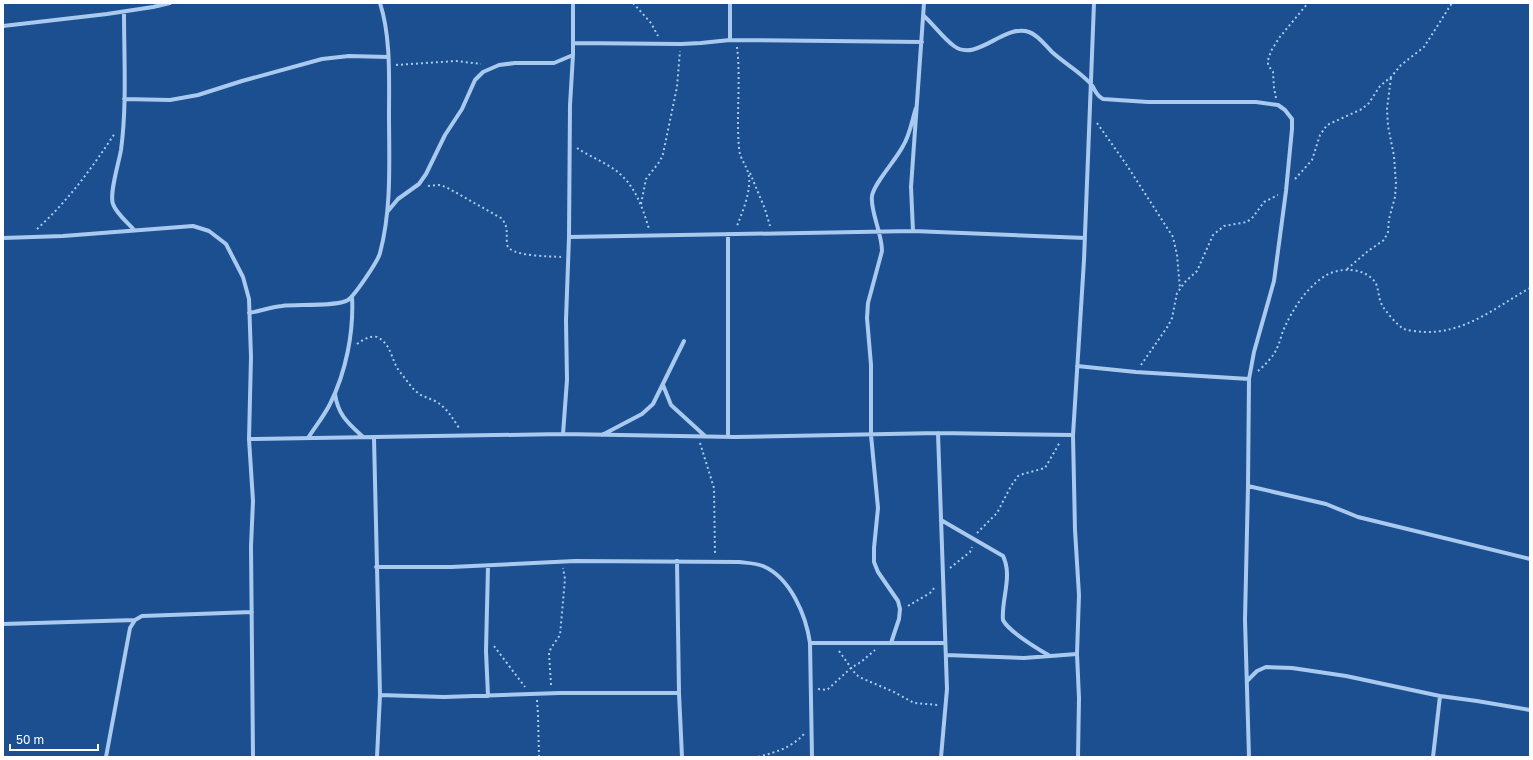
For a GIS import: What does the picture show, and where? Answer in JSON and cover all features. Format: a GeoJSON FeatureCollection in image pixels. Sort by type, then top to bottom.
{"type":"FeatureCollection","features":[{"type":"Feature","properties":{"kind":"street"},"geometry":{"type":"LineString","coordinates":[[3,26],[124,12],[170,3]]}},
{"type":"Feature","properties":{"kind":"street"},"geometry":{"type":"LineString","coordinates":[[249,313],[281,306],[336,303],[346,301],[352,296],[379,255],[386,226],[389,192],[388,57],[384,15],[380,3]]}},
{"type":"Feature","properties":{"kind":"street"},"geometry":{"type":"LineString","coordinates":[[563,434],[568,380],[566,320],[573,3]]}},
{"type":"Feature","properties":{"kind":"street"},"geometry":{"type":"LineString","coordinates":[[730,3],[730,40]]}},
{"type":"Feature","properties":{"kind":"street"},"geometry":{"type":"LineString","coordinates":[[913,231],[911,187],[924,3]]}},
{"type":"Feature","properties":{"kind":"street"},"geometry":{"type":"LineString","coordinates":[[1078,757],[1079,595],[1075,530],[1073,435],[1085,238],[1094,3]]}},
{"type":"Feature","properties":{"kind":"street"},"geometry":{"type":"LineString","coordinates":[[124,12],[124,122],[121,149],[112,191],[112,200],[115,208],[134,230]]}},
{"type":"Feature","properties":{"kind":"street"},"geometry":{"type":"LineString","coordinates":[[924,16],[955,46],[962,49],[980,48],[1013,31],[1030,32],[1091,84],[1097,96],[1103,99],[1148,102],[1256,102],[1278,105],[1285,110],[1292,119],[1286,189],[1274,281],[1256,345],[1249,379],[1245,620],[1249,757]]}},
{"type":"Feature","properties":{"kind":"street"},"geometry":{"type":"LineString","coordinates":[[573,43],[680,44],[730,40],[922,42]]}},
{"type":"Feature","properties":{"kind":"street"},"geometry":{"type":"LineString","coordinates":[[387,211],[398,199],[415,188],[426,174],[445,135],[468,97],[475,80],[483,72],[491,68],[515,63],[554,63],[573,55]]}},
{"type":"Feature","properties":{"kind":"street"},"geometry":{"type":"LineString","coordinates":[[124,99],[170,100],[198,95],[322,59],[349,56],[388,57]]}},
{"type":"Feature","properties":{"kind":"street"},"geometry":{"type":"LineString","coordinates":[[891,643],[900,609],[898,600],[878,572],[874,562],[878,508],[871,434],[871,365],[867,318],[868,303],[881,257],[882,243],[873,208],[872,197],[875,187],[904,145],[916,108]]}},
{"type":"Feature","properties":{"kind":"street"},"geometry":{"type":"LineString","coordinates":[[3,238],[63,236],[193,226],[209,231],[226,244],[243,277],[249,299],[251,357],[249,439],[253,501],[251,546],[253,757]]}},
{"type":"Feature","properties":{"kind":"street"},"geometry":{"type":"LineString","coordinates":[[569,237],[913,231],[1085,238]]}},
{"type":"Feature","properties":{"kind":"street"},"geometry":{"type":"LineString","coordinates":[[728,234],[728,437]]}},
{"type":"Feature","properties":{"kind":"street"},"geometry":{"type":"LineString","coordinates":[[308,438],[330,405],[344,366],[353,312],[352,296]]}},
{"type":"Feature","properties":{"kind":"street"},"geometry":{"type":"LineString","coordinates":[[602,435],[647,410],[653,404],[684,341]]}},
{"type":"Feature","properties":{"kind":"street"},"geometry":{"type":"LineString","coordinates":[[1077,366],[1136,372],[1249,379]]}},
{"type":"Feature","properties":{"kind":"street"},"geometry":{"type":"LineString","coordinates":[[663,385],[671,405],[706,436]]}},
{"type":"Feature","properties":{"kind":"street"},"geometry":{"type":"LineString","coordinates":[[335,393],[339,411],[363,438]]}},
{"type":"Feature","properties":{"kind":"street"},"geometry":{"type":"LineString","coordinates":[[249,439],[563,434],[728,437],[938,433],[1073,435]]}},
{"type":"Feature","properties":{"kind":"street"},"geometry":{"type":"LineString","coordinates":[[938,433],[944,643],[946,655],[946,705],[942,734],[941,757]]}},
{"type":"Feature","properties":{"kind":"street"},"geometry":{"type":"LineString","coordinates":[[374,438],[380,695],[377,757]]}},
{"type":"Feature","properties":{"kind":"street"},"geometry":{"type":"LineString","coordinates":[[1248,486],[1326,504],[1358,517],[1530,559]]}},
{"type":"Feature","properties":{"kind":"street"},"geometry":{"type":"LineString","coordinates":[[941,520],[1000,553],[1005,560],[1006,572],[1002,616],[1005,624],[1037,649],[1050,656]]}},
{"type":"Feature","properties":{"kind":"street"},"geometry":{"type":"LineString","coordinates":[[376,567],[451,567],[559,562],[677,561],[738,562],[753,563],[762,566],[774,572],[782,580],[796,599],[808,627],[810,643],[812,757]]}},
{"type":"Feature","properties":{"kind":"street"},"geometry":{"type":"LineString","coordinates":[[677,561],[679,694],[682,757]]}},
{"type":"Feature","properties":{"kind":"street"},"geometry":{"type":"LineString","coordinates":[[488,566],[488,696]]}},
{"type":"Feature","properties":{"kind":"street"},"geometry":{"type":"LineString","coordinates":[[3,624],[135,620],[142,616],[252,612]]}},
{"type":"Feature","properties":{"kind":"street"},"geometry":{"type":"LineString","coordinates":[[106,757],[130,628],[135,620]]}},
{"type":"Feature","properties":{"kind":"street"},"geometry":{"type":"LineString","coordinates":[[810,643],[944,643]]}},
{"type":"Feature","properties":{"kind":"street"},"geometry":{"type":"LineString","coordinates":[[946,655],[1024,658],[1078,654]]}},
{"type":"Feature","properties":{"kind":"street"},"geometry":{"type":"LineString","coordinates":[[1247,681],[1257,671],[1266,667],[1292,668],[1346,676],[1440,696],[1530,710]]}},
{"type":"Feature","properties":{"kind":"street"},"geometry":{"type":"LineString","coordinates":[[380,695],[444,697],[534,694],[679,694]]}},
{"type":"Feature","properties":{"kind":"street"},"geometry":{"type":"LineString","coordinates":[[1433,757],[1440,696]]}},
{"type":"Feature","properties":{"kind":"path"},"geometry":{"type":"LineString","coordinates":[[633,3],[650,23],[663,44]]}},
{"type":"Feature","properties":{"kind":"path"},"geometry":{"type":"LineString","coordinates":[[1278,105],[1274,88],[1273,72],[1268,65],[1268,60],[1278,38],[1308,3]]}},
{"type":"Feature","properties":{"kind":"path"},"geometry":{"type":"LineString","coordinates":[[1136,372],[1172,318],[1176,298],[1184,282],[1197,271],[1213,235],[1224,226],[1247,222],[1253,217],[1264,202],[1286,189],[1312,160],[1320,135],[1327,125],[1362,109],[1369,103],[1380,86],[1390,78],[1401,65],[1424,47],[1452,3]]}},
{"type":"Feature","properties":{"kind":"path"},"geometry":{"type":"LineString","coordinates":[[736,40],[739,86],[737,115],[740,155],[749,170],[765,209],[771,234]]}},
{"type":"Feature","properties":{"kind":"path"},"geometry":{"type":"LineString","coordinates":[[641,204],[646,179],[660,161],[663,154],[677,87],[680,44]]}},
{"type":"Feature","properties":{"kind":"path"},"geometry":{"type":"LineString","coordinates":[[388,66],[456,62],[477,63],[491,68]]}},
{"type":"Feature","properties":{"kind":"path"},"geometry":{"type":"LineString","coordinates":[[1346,269],[1384,240],[1388,232],[1396,184],[1394,156],[1388,126],[1387,109],[1390,78]]}},
{"type":"Feature","properties":{"kind":"path"},"geometry":{"type":"LineString","coordinates":[[1090,114],[1126,164],[1173,237],[1177,254],[1180,290]]}},
{"type":"Feature","properties":{"kind":"path"},"geometry":{"type":"LineString","coordinates":[[29,236],[50,217],[84,178],[124,122]]}},
{"type":"Feature","properties":{"kind":"path"},"geometry":{"type":"LineString","coordinates":[[570,144],[621,174],[641,204],[651,236]]}},
{"type":"Feature","properties":{"kind":"path"},"geometry":{"type":"LineString","coordinates":[[734,234],[746,199],[749,186],[749,170]]}},
{"type":"Feature","properties":{"kind":"path"},"geometry":{"type":"LineString","coordinates":[[415,188],[439,184],[501,218],[505,222],[507,230],[507,246],[510,250],[520,254],[568,257]]}},
{"type":"Feature","properties":{"kind":"path"},"geometry":{"type":"LineString","coordinates":[[1249,379],[1264,366],[1277,350],[1283,330],[1309,290],[1325,276],[1335,271],[1346,269],[1354,270],[1370,277],[1376,283],[1382,304],[1398,325],[1404,329],[1419,332],[1450,330],[1467,324],[1482,317],[1530,288]]}},
{"type":"Feature","properties":{"kind":"path"},"geometry":{"type":"LineString","coordinates":[[347,349],[367,338],[377,338],[382,341],[391,350],[398,369],[418,393],[439,403],[446,410],[464,436]]}},
{"type":"Feature","properties":{"kind":"path"},"geometry":{"type":"LineString","coordinates":[[899,616],[908,606],[930,593],[943,575],[970,552],[978,531],[997,513],[1007,492],[1018,476],[1045,468],[1063,434]]}},
{"type":"Feature","properties":{"kind":"path"},"geometry":{"type":"LineString","coordinates":[[697,436],[714,488],[714,562]]}},
{"type":"Feature","properties":{"kind":"path"},"geometry":{"type":"LineString","coordinates":[[544,694],[549,690],[552,684],[549,653],[560,635],[565,578],[559,562]]}},
{"type":"Feature","properties":{"kind":"path"},"geometry":{"type":"LineString","coordinates":[[487,637],[534,694],[538,714],[539,757]]}},
{"type":"Feature","properties":{"kind":"path"},"geometry":{"type":"LineString","coordinates":[[834,643],[859,677],[894,692],[914,703],[946,705]]}},
{"type":"Feature","properties":{"kind":"path"},"geometry":{"type":"LineString","coordinates":[[810,688],[827,690],[851,668],[868,657],[884,643]]}},
{"type":"Feature","properties":{"kind":"path"},"geometry":{"type":"LineString","coordinates":[[758,757],[788,748],[811,726]]}}]}
